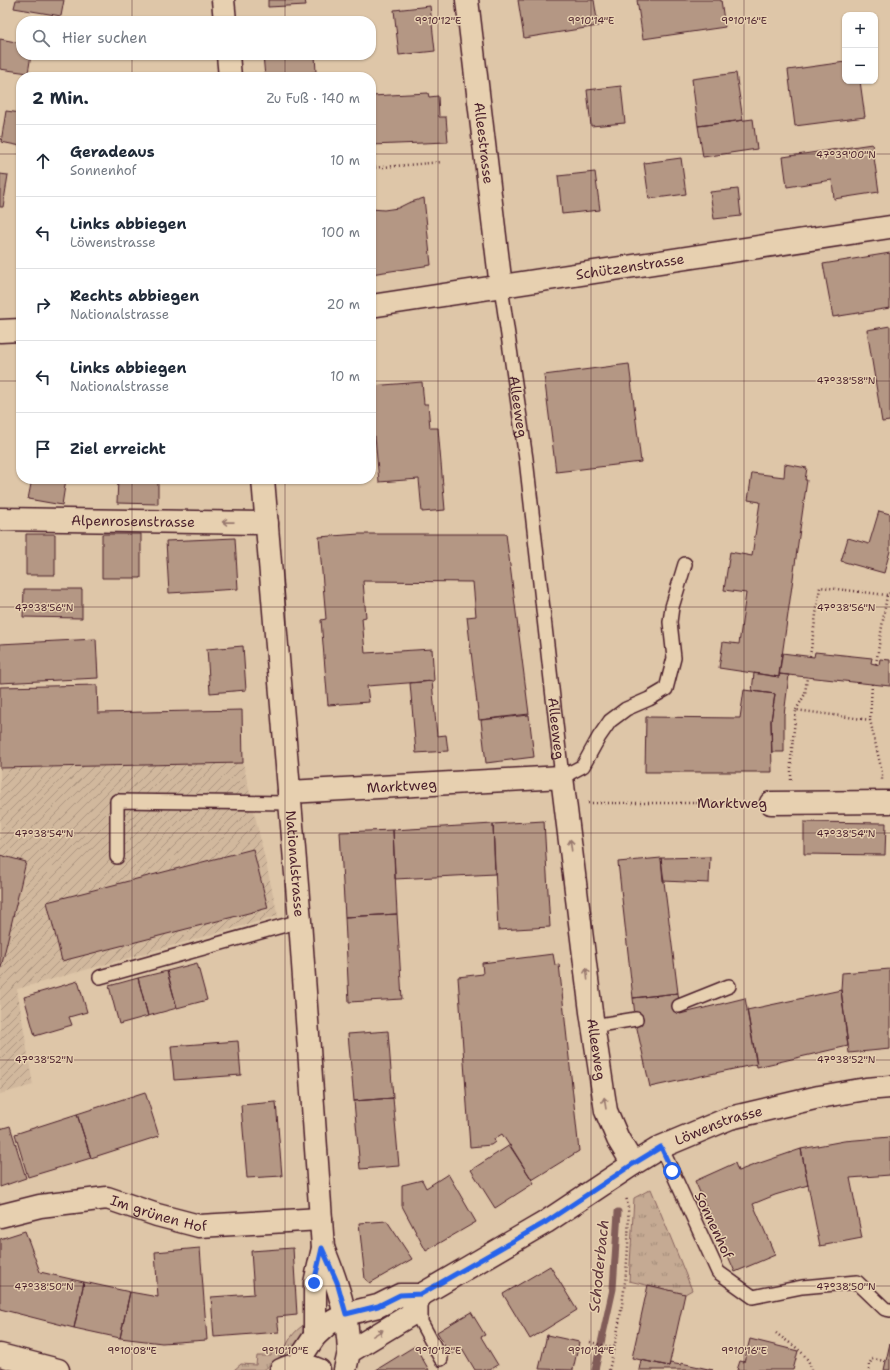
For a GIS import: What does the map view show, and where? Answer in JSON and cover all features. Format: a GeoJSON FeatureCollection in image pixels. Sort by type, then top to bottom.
{"type":"FeatureCollection","features":[{"type":"Feature","properties":{"kind":"street"},"geometry":{"type":"LineString","coordinates":[[224,0],[225,16]]}},
{"type":"Feature","properties":{"kind":"street","name":"Alleestrasse"},"geometry":{"type":"LineString","coordinates":[[467,0],[501,287]]}},
{"type":"Feature","properties":{"kind":"street"},"geometry":{"type":"LineString","coordinates":[[228,60],[230,72]]}},
{"type":"Feature","properties":{"kind":"street","name":"Schützenstrasse"},"geometry":{"type":"LineString","coordinates":[[376,305],[890,227]]}},
{"type":"Feature","properties":{"kind":"street"},"geometry":{"type":"LineString","coordinates":[[0,331],[16,330]]}},
{"type":"Feature","properties":{"kind":"street","name":"Nationalstrasse"},"geometry":{"type":"LineString","coordinates":[[263,484],[300,921],[321,1219],[322,1248],[314,1283],[314,1336]]}},
{"type":"Feature","properties":{"kind":"street","name":"Alpenrosenstrasse"},"geometry":{"type":"LineString","coordinates":[[0,519],[267,523]]}},
{"type":"Feature","properties":{"kind":"street","name":"Marktweg"},"geometry":{"type":"LineString","coordinates":[[290,798],[562,777]]}},
{"type":"Feature","properties":{"kind":"street","name":"Alleeweg"},"geometry":{"type":"LineString","coordinates":[[562,777],[593,1026],[606,1111],[618,1139],[633,1164]]}},
{"type":"Feature","properties":{"kind":"street"},"geometry":{"type":"LineString","coordinates":[[781,803],[890,802]]}},
{"type":"Feature","properties":{"kind":"street","name":"Löwenstrasse"},"geometry":{"type":"LineString","coordinates":[[300,1368],[303,1354],[314,1336],[328,1324],[346,1314],[378,1306],[400,1295],[421,1294],[546,1222],[661,1147],[730,1118],[819,1097],[866,1089],[890,1087]]}},
{"type":"Feature","properties":{"kind":"street","name":"Im grünen Hof"},"geometry":{"type":"LineString","coordinates":[[0,1216],[40,1206],[107,1198],[157,1215],[199,1226],[321,1219]]}},
{"type":"Feature","properties":{"kind":"street","name":"Nationalstrasse"},"geometry":{"type":"LineString","coordinates":[[322,1248],[337,1282],[346,1314],[349,1333],[347,1361]]}},
{"type":"Feature","properties":{"kind":"street"},"geometry":{"type":"LineString","coordinates":[[347,1361],[410,1315],[421,1294]]}},
{"type":"Feature","properties":{"kind":"street"},"geometry":{"type":"LineString","coordinates":[[0,1355],[58,1370]]}},
{"type":"Feature","properties":{"kind":"lane","name":"Alleeweg"},"geometry":{"type":"LineString","coordinates":[[501,287],[526,459],[562,777]]}},
{"type":"Feature","properties":{"kind":"lane"},"geometry":{"type":"LineString","coordinates":[[562,777],[583,766],[599,737],[610,721],[626,709],[649,700],[666,689],[674,658],[670,622],[672,607],[685,564]]}},
{"type":"Feature","properties":{"kind":"lane"},"geometry":{"type":"LineString","coordinates":[[117,857],[116,801],[290,798]]}},
{"type":"Feature","properties":{"kind":"lane"},"geometry":{"type":"LineString","coordinates":[[100,977],[300,921]]}},
{"type":"Feature","properties":{"kind":"lane"},"geometry":{"type":"LineString","coordinates":[[679,1006],[729,986]]}},
{"type":"Feature","properties":{"kind":"lane"},"geometry":{"type":"LineString","coordinates":[[593,1026],[636,1019]]}},
{"type":"Feature","properties":{"kind":"lane","name":"Sonnenhof"},"geometry":{"type":"LineString","coordinates":[[661,1147],[718,1272],[753,1297],[802,1287],[857,1282],[885,1309],[890,1310]]}},
{"type":"Feature","properties":{"kind":"lane"},"geometry":{"type":"LineString","coordinates":[[421,1294],[421,1322],[442,1358]]}},
{"type":"Feature","properties":{"kind":"path"},"geometry":{"type":"LineString","coordinates":[[376,168],[442,162]]}},
{"type":"Feature","properties":{"kind":"path"},"geometry":{"type":"LineString","coordinates":[[810,656],[820,587],[887,595],[890,593]]}},
{"type":"Feature","properties":{"kind":"path"},"geometry":{"type":"LineString","coordinates":[[876,664],[887,595]]}},
{"type":"Feature","properties":{"kind":"path"},"geometry":{"type":"LineString","coordinates":[[781,803],[791,757],[796,710],[805,694],[807,677]]}},
{"type":"Feature","properties":{"kind":"path"},"geometry":{"type":"LineString","coordinates":[[872,684],[870,720],[882,772],[882,779]]}},
{"type":"Feature","properties":{"kind":"path"},"geometry":{"type":"LineString","coordinates":[[796,710],[870,720]]}},
{"type":"Feature","properties":{"kind":"path","name":"Marktweg"},"geometry":{"type":"LineString","coordinates":[[582,803],[781,803]]}},
{"type":"Feature","properties":{"kind":"path"},"geometry":{"type":"LineString","coordinates":[[609,1370],[627,1267],[629,1211],[626,1196]]}},
{"type":"Feature","properties":{"kind":"path"},"geometry":{"type":"LineString","coordinates":[[776,1333],[793,1345],[807,1360],[811,1370]]}},
{"type":"Feature","properties":{"kind":"path"},"geometry":{"type":"LineString","coordinates":[[590,1342],[614,1348]]}},
{"type":"Feature","properties":{"kind":"path"},"geometry":{"type":"LineString","coordinates":[[870,1370],[869,1365],[872,1358],[886,1361]]}},
{"type":"Feature","properties":{"kind":"shaded area"},"geometry":{"type":"Polygon","coordinates":[[[243,763],[278,916],[17,989],[33,1085],[0,1094],[0,768],[243,763]]]}},
{"type":"Feature","properties":{"kind":"green space"},"geometry":{"type":"Polygon","coordinates":[[[651,1189],[692,1290],[685,1294],[629,1281],[634,1198],[651,1189]]]}},
{"type":"Feature","properties":{"kind":"green space"},"geometry":{"type":"Polygon","coordinates":[[[307,1323],[299,1343],[266,1369],[234,1370],[241,1364],[256,1365],[257,1356],[271,1356],[271,1349],[285,1349],[293,1334],[307,1323]]]}},
{"type":"Feature","properties":{"kind":"building"},"geometry":{"type":"Polygon","coordinates":[[[16,0],[64,0],[61,16],[14,8],[16,0]]]}},
{"type":"Feature","properties":{"kind":"building"},"geometry":{"type":"Polygon","coordinates":[[[268,0],[305,0],[306,5],[268,7],[268,0]]]}},
{"type":"Feature","properties":{"kind":"building"},"geometry":{"type":"Polygon","coordinates":[[[518,0],[594,0],[598,26],[524,38],[518,0]]]}},
{"type":"Feature","properties":{"kind":"building"},"geometry":{"type":"Polygon","coordinates":[[[637,0],[721,0],[725,27],[643,39],[637,0]]]}},
{"type":"Feature","properties":{"kind":"building"},"geometry":{"type":"Polygon","coordinates":[[[430,6],[435,51],[399,55],[394,10],[430,6]]]}},
{"type":"Feature","properties":{"kind":"building"},"geometry":{"type":"Polygon","coordinates":[[[0,39],[16,42],[16,60],[30,60],[28,72],[0,69],[0,39]]]}},
{"type":"Feature","properties":{"kind":"building"},"geometry":{"type":"Polygon","coordinates":[[[263,60],[315,60],[316,72],[265,72],[263,60]]]}},
{"type":"Feature","properties":{"kind":"building"},"geometry":{"type":"Polygon","coordinates":[[[842,62],[842,84],[860,84],[865,117],[795,126],[788,70],[842,62]]]}},
{"type":"Feature","properties":{"kind":"building"},"geometry":{"type":"Polygon","coordinates":[[[736,73],[743,120],[698,126],[692,79],[736,73]]]}},
{"type":"Feature","properties":{"kind":"building"},"geometry":{"type":"Polygon","coordinates":[[[621,86],[625,123],[591,126],[587,90],[621,86]]]}},
{"type":"Feature","properties":{"kind":"building"},"geometry":{"type":"Polygon","coordinates":[[[428,93],[429,97],[438,96],[439,117],[446,117],[448,142],[376,145],[376,96],[428,93]]]}},
{"type":"Feature","properties":{"kind":"building"},"geometry":{"type":"Polygon","coordinates":[[[6,111],[16,112],[16,145],[1,142],[6,111]]]}},
{"type":"Feature","properties":{"kind":"building"},"geometry":{"type":"Polygon","coordinates":[[[753,119],[757,149],[703,157],[698,126],[753,119]]]}},
{"type":"Feature","properties":{"kind":"building"},"geometry":{"type":"Polygon","coordinates":[[[872,144],[879,192],[834,199],[832,180],[787,187],[783,157],[872,144]]]}},
{"type":"Feature","properties":{"kind":"building"},"geometry":{"type":"Polygon","coordinates":[[[681,158],[686,194],[649,199],[644,163],[681,158]]]}},
{"type":"Feature","properties":{"kind":"building"},"geometry":{"type":"Polygon","coordinates":[[[595,172],[600,210],[562,214],[558,176],[595,172]]]}},
{"type":"Feature","properties":{"kind":"building"},"geometry":{"type":"Polygon","coordinates":[[[0,174],[8,175],[3,207],[0,207],[0,174]]]}},
{"type":"Feature","properties":{"kind":"building"},"geometry":{"type":"Polygon","coordinates":[[[738,189],[741,216],[714,219],[710,192],[738,189]]]}},
{"type":"Feature","properties":{"kind":"building"},"geometry":{"type":"Polygon","coordinates":[[[424,198],[431,265],[376,273],[376,209],[398,208],[424,198]]]}},
{"type":"Feature","properties":{"kind":"building"},"geometry":{"type":"Polygon","coordinates":[[[890,253],[890,308],[833,317],[823,264],[890,253]]]}},
{"type":"Feature","properties":{"kind":"building"},"geometry":{"type":"Polygon","coordinates":[[[890,326],[890,421],[882,422],[867,330],[890,326]]]}},
{"type":"Feature","properties":{"kind":"building"},"geometry":{"type":"Polygon","coordinates":[[[629,364],[641,462],[556,472],[544,375],[629,364]]]}},
{"type":"Feature","properties":{"kind":"building"},"geometry":{"type":"Polygon","coordinates":[[[422,382],[424,404],[428,404],[430,428],[438,428],[445,510],[422,512],[419,479],[379,482],[376,448],[376,386],[422,382]]]}},
{"type":"Feature","properties":{"kind":"building"},"geometry":{"type":"Polygon","coordinates":[[[785,464],[807,468],[805,480],[807,480],[779,677],[719,668],[723,642],[739,644],[746,593],[724,590],[730,552],[752,556],[760,502],[748,500],[752,473],[784,477],[785,464]]]}},
{"type":"Feature","properties":{"kind":"building"},"geometry":{"type":"Polygon","coordinates":[[[31,484],[65,484],[62,505],[28,499],[31,484]]]}},
{"type":"Feature","properties":{"kind":"building"},"geometry":{"type":"Polygon","coordinates":[[[118,484],[158,484],[158,504],[117,503],[118,484]]]}},
{"type":"Feature","properties":{"kind":"building"},"geometry":{"type":"Polygon","coordinates":[[[879,511],[890,514],[890,551],[884,573],[841,561],[848,538],[869,544],[879,511]]]}},
{"type":"Feature","properties":{"kind":"building"},"geometry":{"type":"Polygon","coordinates":[[[26,534],[55,534],[55,575],[26,575],[26,534]]]}},
{"type":"Feature","properties":{"kind":"building"},"geometry":{"type":"Polygon","coordinates":[[[102,534],[141,534],[141,578],[102,578],[102,534]]]}},
{"type":"Feature","properties":{"kind":"building"},"geometry":{"type":"Polygon","coordinates":[[[359,534],[506,534],[529,714],[479,720],[467,617],[476,616],[473,582],[363,581],[366,617],[362,618],[365,653],[432,649],[434,681],[367,686],[369,702],[328,705],[321,620],[326,619],[319,537],[359,534]]]}},
{"type":"Feature","properties":{"kind":"building"},"geometry":{"type":"Polygon","coordinates":[[[235,538],[238,589],[169,593],[166,541],[235,538]]]}},
{"type":"Feature","properties":{"kind":"building"},"geometry":{"type":"Polygon","coordinates":[[[24,589],[82,589],[82,618],[23,617],[24,589]]]}},
{"type":"Feature","properties":{"kind":"building"},"geometry":{"type":"Polygon","coordinates":[[[96,639],[98,678],[0,683],[0,644],[96,639]]]}},
{"type":"Feature","properties":{"kind":"building"},"geometry":{"type":"Polygon","coordinates":[[[243,646],[246,690],[210,693],[207,649],[243,646]]]}},
{"type":"Feature","properties":{"kind":"building"},"geometry":{"type":"Polygon","coordinates":[[[815,652],[872,658],[871,663],[879,665],[880,659],[890,660],[890,686],[779,674],[782,653],[814,657],[815,652]]]}},
{"type":"Feature","properties":{"kind":"building"},"geometry":{"type":"Polygon","coordinates":[[[754,673],[779,677],[779,674],[789,675],[784,715],[784,752],[772,752],[771,721],[775,694],[752,691],[754,673]]]}},
{"type":"Feature","properties":{"kind":"building"},"geometry":{"type":"Polygon","coordinates":[[[432,681],[437,736],[446,735],[448,751],[416,753],[410,683],[432,681]]]}},
{"type":"Feature","properties":{"kind":"building"},"geometry":{"type":"Polygon","coordinates":[[[97,685],[98,713],[242,710],[243,763],[0,768],[0,687],[97,685]]]}},
{"type":"Feature","properties":{"kind":"building"},"geometry":{"type":"Polygon","coordinates":[[[744,690],[775,694],[771,721],[772,772],[645,772],[646,717],[740,718],[744,690]]]}},
{"type":"Feature","properties":{"kind":"building"},"geometry":{"type":"Polygon","coordinates":[[[529,715],[534,757],[486,763],[481,720],[529,715]]]}},
{"type":"Feature","properties":{"kind":"building"},"geometry":{"type":"Polygon","coordinates":[[[544,821],[550,927],[498,930],[493,824],[544,821]]]}},
{"type":"Feature","properties":{"kind":"building"},"geometry":{"type":"Polygon","coordinates":[[[804,822],[886,823],[885,855],[804,854],[804,822]]]}},
{"type":"Feature","properties":{"kind":"building"},"geometry":{"type":"Polygon","coordinates":[[[493,824],[495,874],[395,879],[393,830],[493,824]]]}},
{"type":"Feature","properties":{"kind":"building"},"geometry":{"type":"Polygon","coordinates":[[[393,830],[397,914],[345,917],[340,832],[393,830]]]}},
{"type":"Feature","properties":{"kind":"building"},"geometry":{"type":"Polygon","coordinates":[[[253,849],[268,908],[62,961],[47,902],[253,849]]]}},
{"type":"Feature","properties":{"kind":"building"},"geometry":{"type":"Polygon","coordinates":[[[0,855],[26,862],[0,972],[0,855]]]}},
{"type":"Feature","properties":{"kind":"building"},"geometry":{"type":"Polygon","coordinates":[[[710,857],[709,883],[663,881],[661,858],[710,857]]]}},
{"type":"Feature","properties":{"kind":"building"},"geometry":{"type":"Polygon","coordinates":[[[661,858],[678,993],[633,998],[618,862],[661,858]]]}},
{"type":"Feature","properties":{"kind":"building"},"geometry":{"type":"Polygon","coordinates":[[[397,914],[402,999],[349,1002],[345,917],[397,914]]]}},
{"type":"Feature","properties":{"kind":"building"},"geometry":{"type":"Polygon","coordinates":[[[553,954],[555,965],[559,964],[579,1151],[532,1180],[502,1134],[494,1139],[495,1142],[491,1145],[470,1147],[458,977],[483,974],[482,963],[553,954]]]}},
{"type":"Feature","properties":{"kind":"building"},"geometry":{"type":"Polygon","coordinates":[[[197,963],[207,1000],[177,1008],[167,971],[197,963]]]}},
{"type":"Feature","properties":{"kind":"building"},"geometry":{"type":"Polygon","coordinates":[[[890,969],[890,1049],[849,1053],[841,990],[842,973],[890,969]]]}},
{"type":"Feature","properties":{"kind":"building"},"geometry":{"type":"Polygon","coordinates":[[[167,971],[177,1008],[148,1016],[138,978],[167,971]]]}},
{"type":"Feature","properties":{"kind":"building"},"geometry":{"type":"Polygon","coordinates":[[[138,978],[148,1016],[119,1024],[109,986],[138,978]]]}},
{"type":"Feature","properties":{"kind":"building"},"geometry":{"type":"Polygon","coordinates":[[[78,981],[87,1012],[69,1017],[72,1025],[35,1036],[24,997],[78,981]]]}},
{"type":"Feature","properties":{"kind":"building"},"geometry":{"type":"Polygon","coordinates":[[[841,990],[848,1046],[757,1067],[747,1010],[841,990]]]}},
{"type":"Feature","properties":{"kind":"building"},"geometry":{"type":"Polygon","coordinates":[[[678,993],[680,1014],[745,998],[757,1064],[650,1087],[636,1024],[633,998],[678,993]]]}},
{"type":"Feature","properties":{"kind":"building"},"geometry":{"type":"Polygon","coordinates":[[[388,1031],[393,1098],[354,1101],[348,1034],[388,1031]]]}},
{"type":"Feature","properties":{"kind":"building"},"geometry":{"type":"Polygon","coordinates":[[[238,1041],[241,1075],[174,1080],[171,1046],[238,1041]]]}},
{"type":"Feature","properties":{"kind":"building"},"geometry":{"type":"Polygon","coordinates":[[[145,1092],[159,1136],[91,1158],[77,1114],[145,1092]]]}},
{"type":"Feature","properties":{"kind":"building"},"geometry":{"type":"Polygon","coordinates":[[[393,1098],[399,1166],[360,1169],[354,1101],[393,1098]]]}},
{"type":"Feature","properties":{"kind":"building"},"geometry":{"type":"Polygon","coordinates":[[[276,1102],[282,1176],[247,1178],[241,1105],[276,1102]]]}},
{"type":"Feature","properties":{"kind":"building"},"geometry":{"type":"Polygon","coordinates":[[[77,1114],[91,1158],[28,1177],[15,1134],[77,1114]]]}},
{"type":"Feature","properties":{"kind":"building"},"geometry":{"type":"Polygon","coordinates":[[[10,1126],[26,1178],[0,1187],[0,1129],[10,1126]]]}},
{"type":"Feature","properties":{"kind":"building"},"geometry":{"type":"Polygon","coordinates":[[[890,1137],[890,1175],[850,1178],[862,1238],[820,1246],[801,1149],[844,1141],[890,1137]]]}},
{"type":"Feature","properties":{"kind":"building"},"geometry":{"type":"Polygon","coordinates":[[[510,1145],[534,1183],[495,1208],[471,1170],[510,1145]]]}},
{"type":"Feature","properties":{"kind":"building"},"geometry":{"type":"Polygon","coordinates":[[[801,1149],[808,1185],[775,1195],[753,1204],[775,1255],[735,1272],[695,1181],[735,1163],[738,1171],[801,1149]]]}},
{"type":"Feature","properties":{"kind":"building"},"geometry":{"type":"Polygon","coordinates":[[[448,1174],[476,1222],[426,1251],[402,1206],[402,1185],[422,1180],[426,1188],[448,1174]]]}},
{"type":"Feature","properties":{"kind":"building"},"geometry":{"type":"Polygon","coordinates":[[[387,1221],[412,1259],[370,1283],[365,1279],[359,1223],[387,1221]]]}},
{"type":"Feature","properties":{"kind":"building"},"geometry":{"type":"Polygon","coordinates":[[[25,1231],[40,1272],[84,1282],[74,1328],[0,1309],[0,1239],[25,1231]]]}},
{"type":"Feature","properties":{"kind":"building"},"geometry":{"type":"Polygon","coordinates":[[[200,1248],[207,1340],[162,1343],[120,1338],[130,1292],[158,1297],[155,1252],[200,1248]]]}},
{"type":"Feature","properties":{"kind":"building"},"geometry":{"type":"Polygon","coordinates":[[[293,1248],[297,1315],[277,1317],[279,1332],[214,1337],[211,1297],[254,1294],[251,1251],[293,1248]]]}},
{"type":"Feature","properties":{"kind":"building"},"geometry":{"type":"Polygon","coordinates":[[[550,1266],[577,1310],[530,1339],[503,1294],[550,1266]]]}},
{"type":"Feature","properties":{"kind":"building"},"geometry":{"type":"Polygon","coordinates":[[[84,1282],[130,1292],[120,1338],[74,1328],[84,1282]]]}},
{"type":"Feature","properties":{"kind":"building"},"geometry":{"type":"Polygon","coordinates":[[[648,1285],[685,1294],[669,1366],[632,1358],[648,1285]]]}},
{"type":"Feature","properties":{"kind":"building"},"geometry":{"type":"Polygon","coordinates":[[[471,1312],[485,1335],[481,1337],[498,1365],[490,1370],[475,1370],[462,1348],[451,1355],[437,1332],[471,1312]]]}},
{"type":"Feature","properties":{"kind":"building"},"geometry":{"type":"Polygon","coordinates":[[[547,1335],[579,1342],[573,1370],[539,1369],[547,1335]]]}},
{"type":"Feature","properties":{"kind":"building"},"geometry":{"type":"Polygon","coordinates":[[[750,1339],[798,1351],[793,1370],[737,1370],[740,1361],[744,1362],[750,1339]]]}},
{"type":"Feature","properties":{"kind":"building"},"geometry":{"type":"Polygon","coordinates":[[[890,1343],[890,1370],[884,1370],[890,1343]]]}},
{"type":"Feature","properties":{"kind":"building"},"geometry":{"type":"Polygon","coordinates":[[[415,1346],[429,1370],[376,1370],[415,1346]]]}},
{"type":"Feature","properties":{"kind":"building"},"geometry":{"type":"Polygon","coordinates":[[[641,1360],[669,1366],[670,1363],[681,1365],[681,1363],[713,1370],[639,1370],[641,1360]]]}},
{"type":"Feature","properties":{"kind":"waterway","name":"Schoderbach"},"geometry":{"type":"LineString","coordinates":[[595,1370],[613,1289],[618,1212]]}},
{"type":"Feature","properties":{"kind":"route"},"geometry":{"type":"LineString","coordinates":[[314,1283],[322,1248],[337,1282],[346,1314],[378,1306],[400,1295],[421,1294],[546,1222],[661,1147],[672,1171]]}}]}
